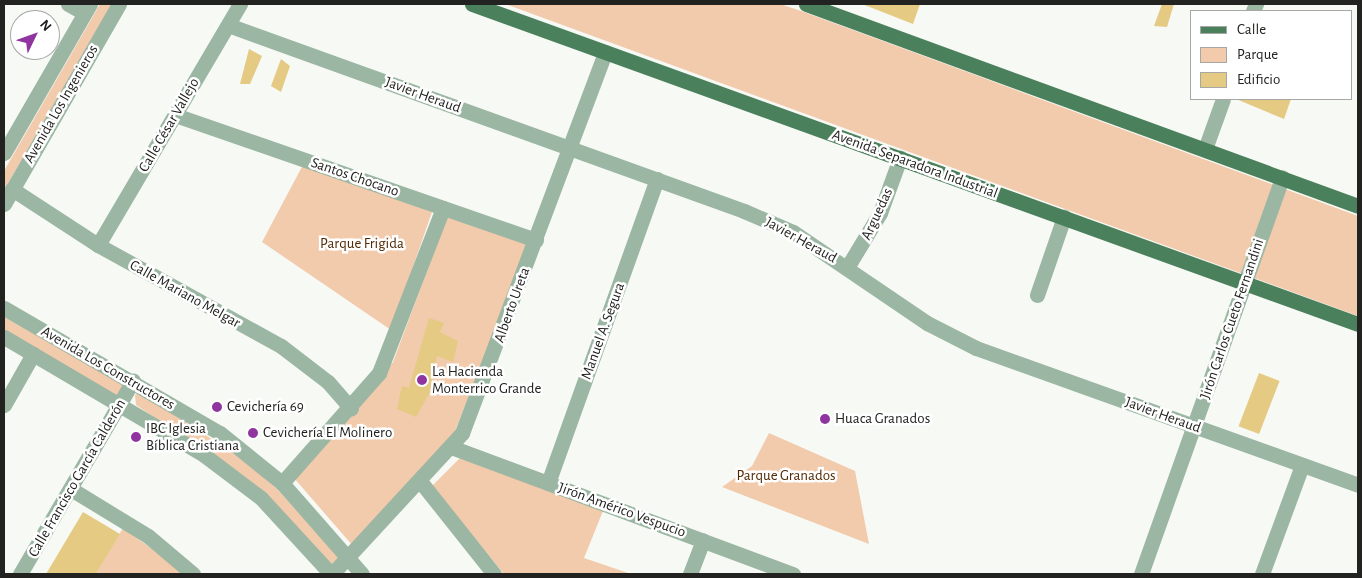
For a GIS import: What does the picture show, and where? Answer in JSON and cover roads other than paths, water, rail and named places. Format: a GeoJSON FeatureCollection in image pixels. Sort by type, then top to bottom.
{"type":"FeatureCollection","features":[{"type":"Feature","properties":{"kind":"main road","name":"Avenida Separadora Industrial"},"geometry":{"type":"LineString","coordinates":[[472,4],[1358,324]]}},
{"type":"Feature","properties":{"kind":"main road"},"geometry":{"type":"LineString","coordinates":[[806,4],[1358,206]]}},
{"type":"Feature","properties":{"kind":"street"},"geometry":{"type":"LineString","coordinates":[[68,4],[87,9]]}},
{"type":"Feature","properties":{"kind":"street","name":"Avenida Los Ingenieros"},"geometry":{"type":"LineString","coordinates":[[4,204],[120,4]]}},
{"type":"Feature","properties":{"kind":"street","name":"Calle César Vallejo"},"geometry":{"type":"LineString","coordinates":[[98,245],[240,4]]}},
{"type":"Feature","properties":{"kind":"street","name":"Avenida Los Ingenieros"},"geometry":{"type":"LineString","coordinates":[[4,152],[87,9]]}},
{"type":"Feature","properties":{"kind":"street","name":"Javier Heraud"},"geometry":{"type":"LineString","coordinates":[[228,25],[658,179],[793,232],[848,266],[927,323],[976,348],[1358,485]]}},
{"type":"Feature","properties":{"kind":"street","name":"Alberto Ureta"},"geometry":{"type":"LineString","coordinates":[[332,574],[349,559],[451,447],[483,385],[605,52]]}},
{"type":"Feature","properties":{"kind":"street"},"geometry":{"type":"LineString","coordinates":[[1205,149],[1223,100]]}},
{"type":"Feature","properties":{"kind":"street","name":"Santos Chocano"},"geometry":{"type":"LineString","coordinates":[[175,115],[536,240]]}},
{"type":"Feature","properties":{"kind":"street","name":"Arguedas"},"geometry":{"type":"LineString","coordinates":[[848,266],[880,213],[900,158]]}},
{"type":"Feature","properties":{"kind":"street","name":"Jirón Carlos Cueto Fernandini"},"geometry":{"type":"LineString","coordinates":[[1141,574],[1282,177]]}},
{"type":"Feature","properties":{"kind":"street","name":"Manuel A. Segura"},"geometry":{"type":"LineString","coordinates":[[548,483],[658,179]]}},
{"type":"Feature","properties":{"kind":"street","name":"Calle Mariano Melgar"},"geometry":{"type":"LineString","coordinates":[[12,189],[98,245],[281,346],[328,382],[351,408]]}},
{"type":"Feature","properties":{"kind":"street"},"geometry":{"type":"LineString","coordinates":[[282,483],[351,408],[379,373],[390,349],[443,208]]}},
{"type":"Feature","properties":{"kind":"street"},"geometry":{"type":"LineString","coordinates":[[1037,295],[1064,217]]}},
{"type":"Feature","properties":{"kind":"street","name":"Avenida Los Constructores"},"geometry":{"type":"LineString","coordinates":[[4,308],[220,433],[282,483],[362,574]]}},
{"type":"Feature","properties":{"kind":"street","name":"Avenida Los Constructores"},"geometry":{"type":"LineString","coordinates":[[4,337],[204,455],[261,498],[332,574]]}},
{"type":"Feature","properties":{"kind":"street"},"geometry":{"type":"LineString","coordinates":[[4,405],[33,354]]}},
{"type":"Feature","properties":{"kind":"street","name":"Calle Francisco García Calderón"},"geometry":{"type":"LineString","coordinates":[[20,574],[133,381]]}},
{"type":"Feature","properties":{"kind":"street","name":"Jirón Américo Vespucio"},"geometry":{"type":"LineString","coordinates":[[451,447],[793,574]]}},
{"type":"Feature","properties":{"kind":"street"},"geometry":{"type":"LineString","coordinates":[[1262,574],[1302,465]]}},
{"type":"Feature","properties":{"kind":"street"},"geometry":{"type":"LineString","coordinates":[[420,481],[494,574]]}},
{"type":"Feature","properties":{"kind":"street"},"geometry":{"type":"LineString","coordinates":[[71,489],[148,536],[193,574]]}},
{"type":"Feature","properties":{"kind":"street"},"geometry":{"type":"LineString","coordinates":[[690,574],[703,540]]}},
{"type":"Feature","properties":{"kind":"place","name":"La Hacienda Monterrico Grande"},"geometry":{"type":"Point","coordinates":[422,380]}},
{"type":"Feature","properties":{"kind":"place","name":"Cevichería 69"},"geometry":{"type":"Point","coordinates":[217,407]}},
{"type":"Feature","properties":{"kind":"place","name":"Huaca Granados"},"geometry":{"type":"Point","coordinates":[825,419]}},
{"type":"Feature","properties":{"kind":"place","name":"Cevichería El Molinero"},"geometry":{"type":"Point","coordinates":[253,433]}},
{"type":"Feature","properties":{"kind":"place","name":"IBC Iglesia Bíblica Cristiana"},"geometry":{"type":"Point","coordinates":[136,437]}},
{"type":"Feature","properties":{"kind":"park label","name":"Parque Frigida"},"geometry":{"type":"Point","coordinates":[362,244]}},
{"type":"Feature","properties":{"kind":"park label","name":"Parque Granados"},"geometry":{"type":"Point","coordinates":[786,476]}}]}
